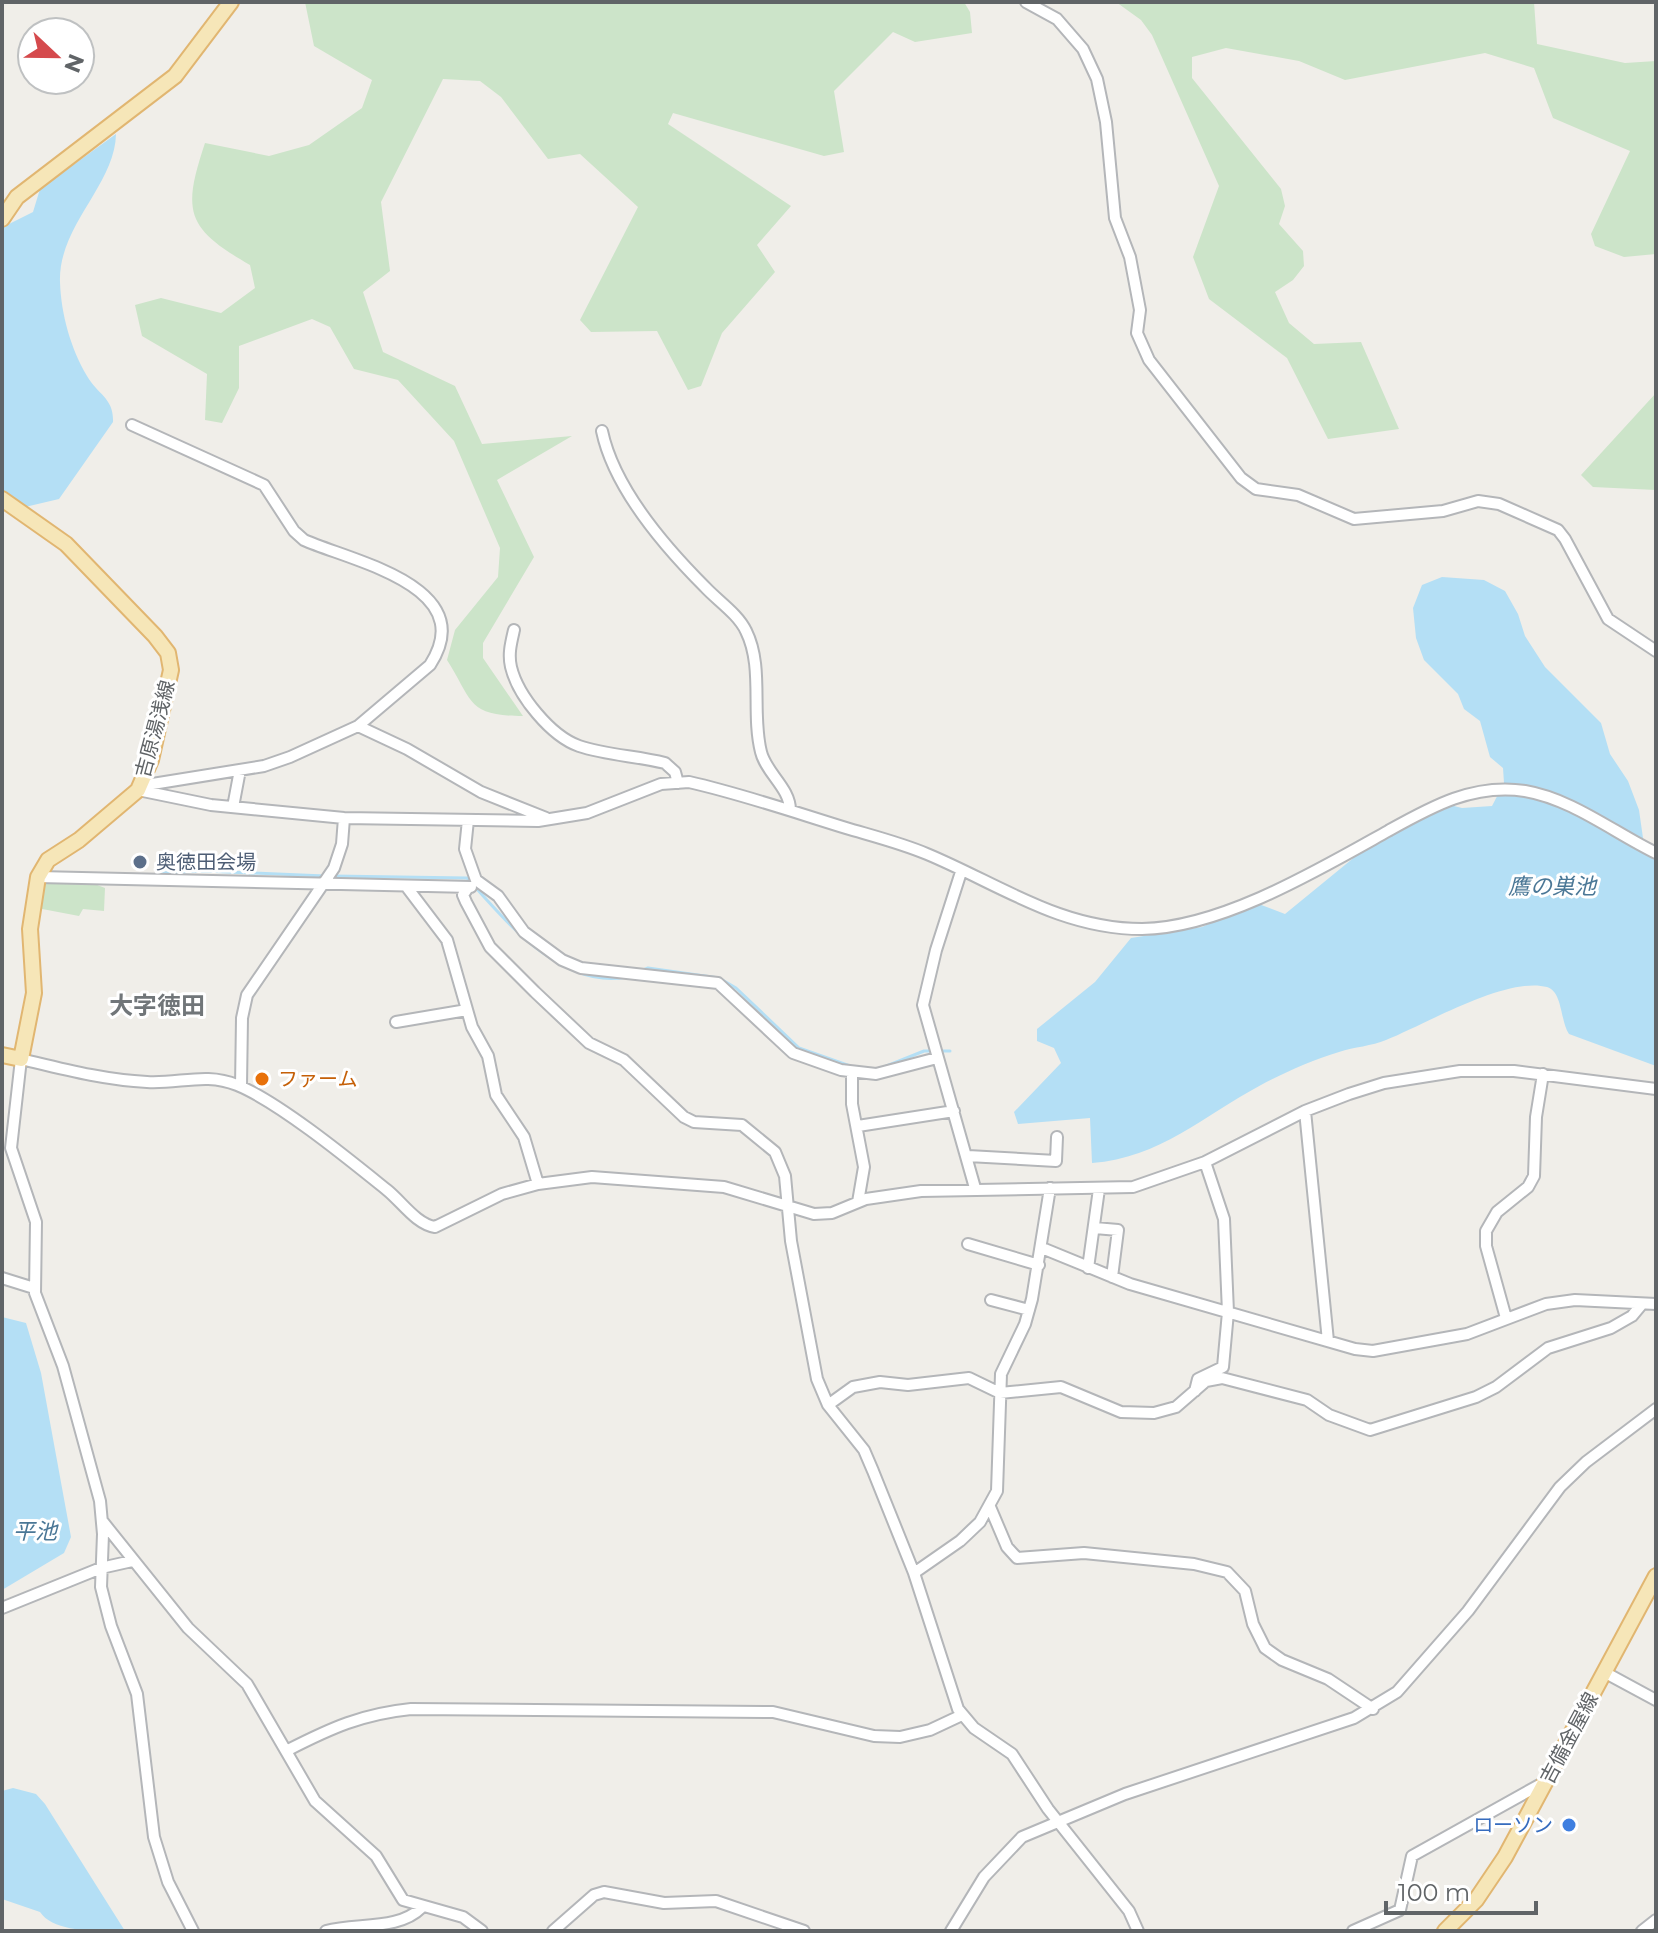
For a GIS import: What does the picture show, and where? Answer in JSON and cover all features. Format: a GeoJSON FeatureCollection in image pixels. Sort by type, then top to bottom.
{"type":"FeatureCollection","features":[{"type":"Feature","properties":{"kind":"main road"},"geometry":{"type":"LineString","coordinates":[[2,219],[17,197],[175,76],[231,2]]}},
{"type":"Feature","properties":{"kind":"main road","name":"吉原湯浅線"},"geometry":{"type":"LineString","coordinates":[[2,499],[66,544],[168,653],[171,670],[151,760],[139,788],[79,840],[48,860],[38,877]]}},
{"type":"Feature","properties":{"kind":"main road"},"geometry":{"type":"LineString","coordinates":[[2,1055],[21,1059],[34,993],[30,929],[38,877]]}},
{"type":"Feature","properties":{"kind":"main road","name":"吉備金屋線"},"geometry":{"type":"LineString","coordinates":[[1445,1931],[1487,1887],[1656,1576]]}},
{"type":"Feature","properties":{"kind":"street"},"geometry":{"type":"LineString","coordinates":[[1026,2],[1057,19],[1083,49],[1097,79],[1106,122],[1115,218],[1130,257],[1140,310],[1137,333],[1149,360],[1241,478],[1256,489],[1298,495],[1354,519],[1443,511],[1478,501],[1499,504],[1536,519],[1558,530],[1565,539],[1608,619],[1656,651]]}},
{"type":"Feature","properties":{"kind":"street"},"geometry":{"type":"LineString","coordinates":[[132,425],[264,485],[294,531],[304,540],[391,571],[430,603],[442,629],[438,653],[430,665],[358,726],[277,763],[139,788]]}},
{"type":"Feature","properties":{"kind":"street"},"geometry":{"type":"LineString","coordinates":[[602,431],[609,462],[621,484],[703,586],[746,630],[754,653],[755,731],[762,758],[790,798],[790,810]]}},
{"type":"Feature","properties":{"kind":"street"},"geometry":{"type":"LineString","coordinates":[[514,630],[510,649],[513,672],[528,698],[556,732],[582,747],[670,765],[678,783]]}},
{"type":"Feature","properties":{"kind":"street"},"geometry":{"type":"LineString","coordinates":[[358,726],[407,749],[481,792],[552,820]]}},
{"type":"Feature","properties":{"kind":"street"},"geometry":{"type":"LineString","coordinates":[[233,807],[240,770]]}},
{"type":"Feature","properties":{"kind":"street"},"geometry":{"type":"LineString","coordinates":[[139,788],[233,807],[344,818],[552,820],[587,813],[661,784],[711,787],[929,854],[961,872],[1065,918],[1107,927],[1144,929],[1222,915],[1425,810],[1464,794],[1496,789],[1525,791],[1556,800],[1656,853]]}},
{"type":"Feature","properties":{"kind":"street"},"geometry":{"type":"LineString","coordinates":[[241,1086],[242,1018],[247,995],[324,884],[340,853],[344,818]]}},
{"type":"Feature","properties":{"kind":"street"},"geometry":{"type":"LineString","coordinates":[[468,820],[465,849],[476,880],[498,896],[524,932],[562,960],[581,968],[718,983],[793,1053],[852,1073],[887,1073],[937,1058]]}},
{"type":"Feature","properties":{"kind":"street"},"geometry":{"type":"LineString","coordinates":[[961,872],[936,950],[923,1005],[975,1188]]}},
{"type":"Feature","properties":{"kind":"street"},"geometry":{"type":"LineString","coordinates":[[38,877],[467,889]]}},
{"type":"Feature","properties":{"kind":"street"},"geometry":{"type":"LineString","coordinates":[[476,880],[463,895],[490,947],[589,1043],[624,1060],[684,1117],[694,1122],[742,1125],[775,1152],[785,1176],[791,1241],[817,1379],[828,1405],[864,1450],[914,1573],[962,1715],[1012,1754],[1057,1821],[1129,1911],[1138,1931]]}},
{"type":"Feature","properties":{"kind":"street"},"geometry":{"type":"LineString","coordinates":[[406,886],[447,940],[467,1010],[488,1056],[498,1102],[524,1137],[538,1184]]}},
{"type":"Feature","properties":{"kind":"street"},"geometry":{"type":"LineString","coordinates":[[396,1022],[467,1010]]}},
{"type":"Feature","properties":{"kind":"street"},"geometry":{"type":"LineString","coordinates":[[193,1931],[168,1882],[154,1837],[137,1694],[105,1609],[101,1568],[102,1522],[63,1366],[34,1288],[36,1222],[11,1148],[21,1059],[99,1078],[152,1082],[191,1077],[217,1078],[241,1086],[280,1110],[427,1225],[445,1224],[502,1194],[538,1184],[592,1177],[724,1187],[814,1214],[832,1213],[858,1202],[921,1191],[1133,1187],[1205,1162],[1305,1111],[1349,1094],[1399,1081],[1460,1071],[1543,1074],[1656,1089]]}},
{"type":"Feature","properties":{"kind":"street"},"geometry":{"type":"LineString","coordinates":[[852,1073],[852,1104],[864,1167],[858,1202]]}},
{"type":"Feature","properties":{"kind":"street"},"geometry":{"type":"LineString","coordinates":[[1506,1318],[1486,1246],[1486,1231],[1497,1212],[1528,1187],[1534,1176],[1536,1117],[1543,1074]]}},
{"type":"Feature","properties":{"kind":"street"},"geometry":{"type":"LineString","coordinates":[[858,1126],[954,1111]]}},
{"type":"Feature","properties":{"kind":"street"},"geometry":{"type":"LineString","coordinates":[[1305,1111],[1328,1341]]}},
{"type":"Feature","properties":{"kind":"street"},"geometry":{"type":"LineString","coordinates":[[968,1156],[1056,1161],[1057,1137]]}},
{"type":"Feature","properties":{"kind":"street"},"geometry":{"type":"LineString","coordinates":[[1195,1391],[1198,1379],[1223,1367],[1228,1312],[1224,1219],[1205,1162]]}},
{"type":"Feature","properties":{"kind":"street"},"geometry":{"type":"LineString","coordinates":[[914,1573],[960,1541],[990,1507],[1001,1468],[1001,1374],[1029,1310],[1050,1188]]}},
{"type":"Feature","properties":{"kind":"street"},"geometry":{"type":"LineString","coordinates":[[1088,1268],[1099,1189]]}},
{"type":"Feature","properties":{"kind":"street"},"geometry":{"type":"LineString","coordinates":[[1095,1228],[1118,1230],[1112,1277]]}},
{"type":"Feature","properties":{"kind":"street"},"geometry":{"type":"LineString","coordinates":[[968,1244],[1039,1265]]}},
{"type":"Feature","properties":{"kind":"street"},"geometry":{"type":"LineString","coordinates":[[1042,1248],[1112,1277],[1328,1341],[1373,1351],[1467,1334],[1546,1304],[1575,1300],[1656,1304]]}},
{"type":"Feature","properties":{"kind":"street"},"geometry":{"type":"LineString","coordinates":[[2,1278],[34,1288]]}},
{"type":"Feature","properties":{"kind":"street"},"geometry":{"type":"LineString","coordinates":[[991,1300],[1029,1310]]}},
{"type":"Feature","properties":{"kind":"street"},"geometry":{"type":"LineString","coordinates":[[828,1405],[853,1387],[880,1382],[908,1385],[969,1378],[1000,1393],[1061,1387],[1121,1412],[1134,1414],[1171,1410],[1209,1380],[1222,1378],[1307,1400],[1329,1415],[1370,1430],[1476,1397],[1496,1387],[1548,1348],[1611,1328],[1632,1316],[1642,1304]]}},
{"type":"Feature","properties":{"kind":"street"},"geometry":{"type":"LineString","coordinates":[[951,1931],[984,1877],[1014,1844],[1057,1821],[1125,1794],[1373,1709],[1418,1671],[1478,1598],[1560,1487],[1586,1462],[1656,1409]]}},
{"type":"Feature","properties":{"kind":"street"},"geometry":{"type":"LineString","coordinates":[[990,1507],[1007,1547],[1017,1558],[1084,1553],[1194,1564],[1227,1572],[1245,1591],[1253,1624],[1265,1648],[1282,1660],[1328,1679],[1373,1709]]}},
{"type":"Feature","properties":{"kind":"street"},"geometry":{"type":"LineString","coordinates":[[102,1522],[188,1628],[247,1684],[315,1801],[376,1856],[403,1900],[421,1908],[463,1917],[482,1931]]}},
{"type":"Feature","properties":{"kind":"street"},"geometry":{"type":"LineString","coordinates":[[2,1608],[101,1568],[132,1561]]}},
{"type":"Feature","properties":{"kind":"street"},"geometry":{"type":"LineString","coordinates":[[1604,1672],[1656,1700]]}},
{"type":"Feature","properties":{"kind":"street"},"geometry":{"type":"LineString","coordinates":[[288,1750],[372,1713],[411,1709],[773,1712],[874,1736],[900,1737],[930,1730],[962,1715]]}},
{"type":"Feature","properties":{"kind":"street"},"geometry":{"type":"LineString","coordinates":[[1353,1931],[1400,1910],[1412,1856],[1545,1783]]}},
{"type":"Feature","properties":{"kind":"street"},"geometry":{"type":"LineString","coordinates":[[553,1931],[594,1895],[604,1892],[664,1903],[716,1901],[804,1931]]}},
{"type":"Feature","properties":{"kind":"street"},"geometry":{"type":"LineString","coordinates":[[326,1931],[374,1922],[401,1923],[421,1908]]}},
{"type":"Feature","properties":{"kind":"street"},"geometry":{"type":"LineString","coordinates":[[1642,1931],[1656,1920]]}},
{"type":"Feature","properties":{"kind":"green space"},"geometry":{"type":"Polygon","coordinates":[[[305,2],[964,2],[970,12],[972,33],[915,42],[893,32],[834,91],[844,152],[824,156],[673,113],[668,124],[791,206],[757,245],[775,272],[722,333],[701,386],[688,390],[657,331],[591,332],[580,320],[638,207],[580,154],[548,159],[501,97],[480,81],[443,79],[381,202],[390,271],[363,292],[383,352],[455,386],[482,444],[572,436],[497,480],[534,557],[483,643],[483,658],[523,716],[481,709],[468,696],[447,660],[455,630],[498,577],[500,548],[454,441],[398,380],[354,369],[330,327],[312,319],[239,346],[239,388],[222,423],[205,420],[207,374],[142,336],[135,305],[161,298],[221,313],[255,288],[250,265],[213,240],[195,216],[193,186],[205,143],[269,156],[309,145],[362,108],[372,80],[314,46],[305,2]]]}},
{"type":"Feature","properties":{"kind":"green space"},"geometry":{"type":"Polygon","coordinates":[[[1116,2],[1534,2],[1537,44],[1625,63],[1656,61],[1656,254],[1624,257],[1595,246],[1591,234],[1630,151],[1553,118],[1534,68],[1485,53],[1345,80],[1299,61],[1226,48],[1192,57],[1192,78],[1281,189],[1285,206],[1279,224],[1303,251],[1304,266],[1293,280],[1275,292],[1289,323],[1314,344],[1361,342],[1399,429],[1328,439],[1287,358],[1209,299],[1193,257],[1219,186],[1152,35],[1141,20],[1116,2]]]}},
{"type":"Feature","properties":{"kind":"green space"},"geometry":{"type":"Polygon","coordinates":[[[1656,393],[1656,490],[1593,487],[1581,475],[1656,393]]]}},
{"type":"Feature","properties":{"kind":"green space"},"geometry":{"type":"Polygon","coordinates":[[[44,881],[87,881],[105,888],[104,911],[83,909],[79,916],[37,908],[44,881]]]}},
{"type":"Feature","properties":{"kind":"water"},"geometry":{"type":"Polygon","coordinates":[[[116,134],[107,171],[68,242],[60,282],[62,306],[72,343],[87,376],[111,407],[113,422],[59,499],[25,507],[2,496],[3,227],[33,212],[40,189],[116,134]]]}},
{"type":"Feature","properties":{"kind":"water","name":"鷹の巣池"},"geometry":{"type":"Polygon","coordinates":[[[1442,577],[1484,580],[1505,591],[1518,614],[1525,636],[1545,667],[1601,723],[1610,754],[1628,781],[1639,810],[1645,852],[1656,861],[1656,1066],[1569,1034],[1559,1001],[1552,990],[1530,986],[1488,995],[1386,1040],[1339,1052],[1299,1067],[1261,1085],[1180,1134],[1139,1153],[1092,1163],[1090,1118],[1018,1124],[1014,1112],[1061,1063],[1054,1048],[1037,1041],[1037,1029],[1095,982],[1131,938],[1202,927],[1256,903],[1285,914],[1362,851],[1450,805],[1462,808],[1492,806],[1504,783],[1503,768],[1490,757],[1480,721],[1464,709],[1458,694],[1424,660],[1416,638],[1413,608],[1422,585],[1442,577]]]}},
{"type":"Feature","properties":{"kind":"water","name":"平池"},"geometry":{"type":"Polygon","coordinates":[[[2,1317],[26,1323],[41,1373],[71,1537],[64,1553],[2,1590],[2,1317]]]}},
{"type":"Feature","properties":{"kind":"water"},"geometry":{"type":"Polygon","coordinates":[[[13,1788],[36,1794],[45,1804],[125,1931],[66,1927],[55,1924],[40,1912],[2,1899],[2,1791],[13,1788]]]}},
{"type":"Feature","properties":{"kind":"waterway"},"geometry":{"type":"LineString","coordinates":[[161,873],[204,871],[325,876]]}},
{"type":"Feature","properties":{"kind":"waterway"},"geometry":{"type":"LineString","coordinates":[[333,876],[467,878],[517,931],[557,962],[580,973],[603,978],[627,977]]}},
{"type":"Feature","properties":{"kind":"waterway"},"geometry":{"type":"LineString","coordinates":[[641,971],[648,968],[719,978],[736,988],[799,1048],[850,1066]]}},
{"type":"Feature","properties":{"kind":"waterway"},"geometry":{"type":"LineString","coordinates":[[884,1067],[924,1051],[950,1051]]}},
{"type":"Feature","properties":{"kind":"place","name":"奥徳田会場"},"geometry":{"type":"Point","coordinates":[140,862]}},
{"type":"Feature","properties":{"kind":"place","name":"ファーム"},"geometry":{"type":"Point","coordinates":[262,1079]}},
{"type":"Feature","properties":{"kind":"place","name":"ローソン"},"geometry":{"type":"Point","coordinates":[1569,1825]}},
{"type":"Feature","properties":{"kind":"district","name":"大字徳田"},"geometry":{"type":"Point","coordinates":[157,1005]}}]}
